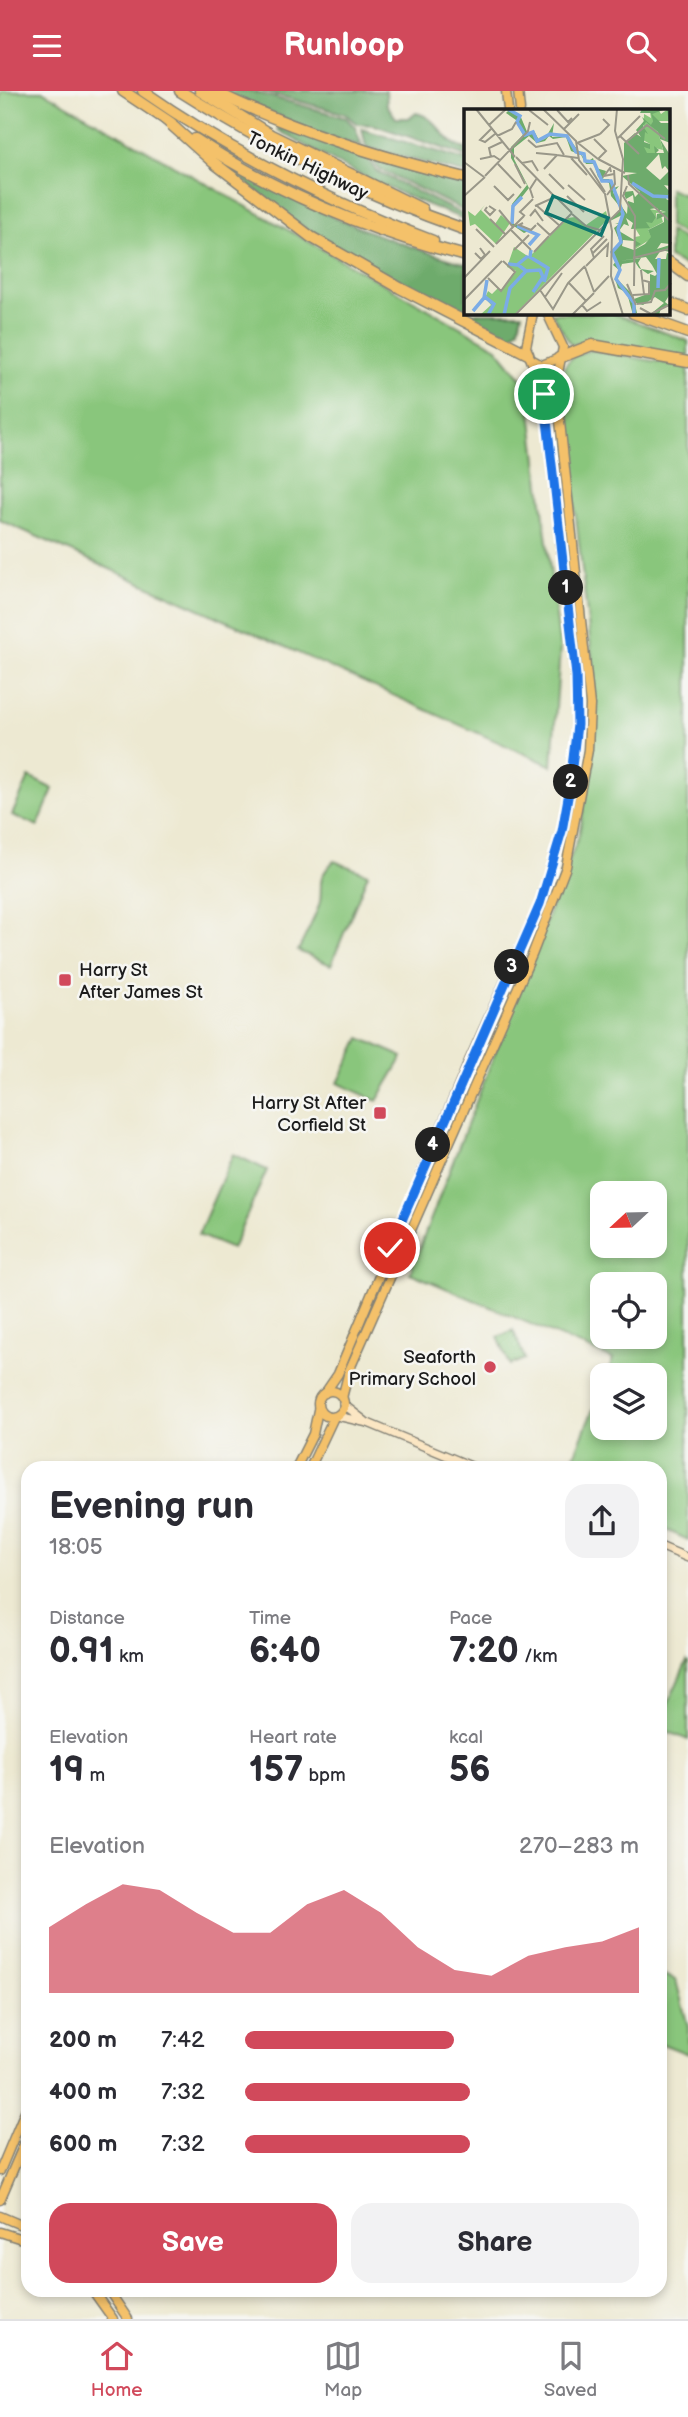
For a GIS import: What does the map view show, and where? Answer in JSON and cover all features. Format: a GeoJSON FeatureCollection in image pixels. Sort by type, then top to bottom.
{"type":"FeatureCollection","features":[{"type":"Feature","properties":{"kind":"highway"},"geometry":{"type":"LineString","coordinates":[[123,91],[241,170],[338,215],[464,254]]}},
{"type":"Feature","properties":{"kind":"highway","name":"Tonkin Highway"},"geometry":{"type":"LineString","coordinates":[[143,91],[228,145],[326,197],[464,254]]}},
{"type":"Feature","properties":{"kind":"highway","name":"Tonkin Highway"},"geometry":{"type":"LineString","coordinates":[[180,91],[278,150],[349,186],[464,229]]}},
{"type":"Feature","properties":{"kind":"highway"},"geometry":{"type":"LineString","coordinates":[[200,91],[271,135],[464,229]]}},
{"type":"Feature","properties":{"kind":"highway"},"geometry":{"type":"LineString","coordinates":[[213,91],[284,124],[332,142],[464,177]]}},
{"type":"Feature","properties":{"kind":"highway"},"geometry":{"type":"LineString","coordinates":[[166,120],[268,207],[311,237],[400,288],[529,356]]}},
{"type":"Feature","properties":{"kind":"highway"},"geometry":{"type":"LineString","coordinates":[[671,264],[688,276]]}},
{"type":"Feature","properties":{"kind":"highway"},"geometry":{"type":"LineString","coordinates":[[670,303],[688,310]]}},
{"type":"Feature","properties":{"kind":"highway"},"geometry":{"type":"LineString","coordinates":[[638,315],[688,333]]}},
{"type":"Feature","properties":{"kind":"highway"},"geometry":{"type":"LineString","coordinates":[[559,358],[592,345],[688,362]]}},
{"type":"Feature","properties":{"kind":"main road"},"geometry":{"type":"LineString","coordinates":[[506,91],[508,109]]}},
{"type":"Feature","properties":{"kind":"main road"},"geometry":{"type":"LineString","coordinates":[[518,91],[520,109]]}},
{"type":"Feature","properties":{"kind":"main road"},"geometry":{"type":"LineString","coordinates":[[300,1461],[313,1434],[325,1393],[338,1374],[552,868],[569,792],[577,725],[576,676],[544,394],[529,356],[533,315]]}},
{"type":"Feature","properties":{"kind":"main road"},"geometry":{"type":"LineString","coordinates":[[314,1461],[343,1401],[349,1371],[532,955],[565,867],[588,746],[587,664],[556,384],[562,342],[548,315]]}},
{"type":"Feature","properties":{"kind":"main road"},"geometry":{"type":"LineString","coordinates":[[529,356],[542,365],[559,358]]}},
{"type":"Feature","properties":{"kind":"main road"},"geometry":{"type":"LineString","coordinates":[[508,975],[521,954],[532,955]]}},
{"type":"Feature","properties":{"kind":"main road"},"geometry":{"type":"LineString","coordinates":[[371,1292],[378,1288],[390,1259],[400,1259]]}},
{"type":"Feature","properties":{"kind":"main road"},"geometry":{"type":"LineString","coordinates":[[325,1393],[334,1391],[368,1423]]}},
{"type":"Feature","properties":{"kind":"main road"},"geometry":{"type":"LineString","coordinates":[[319,1409],[325,1417],[336,1416],[368,1423],[459,1461]]}},
{"type":"Feature","properties":{"kind":"main road"},"geometry":{"type":"LineString","coordinates":[[667,1549],[688,1558]]}},
{"type":"Feature","properties":{"kind":"main road"},"geometry":{"type":"LineString","coordinates":[[0,2171],[21,2120]]}},
{"type":"Feature","properties":{"kind":"main road"},"geometry":{"type":"LineString","coordinates":[[0,2200],[21,2151]]}},
{"type":"Feature","properties":{"kind":"main road"},"geometry":{"type":"LineString","coordinates":[[0,2216],[21,2225]]}},
{"type":"Feature","properties":{"kind":"main road"},"geometry":{"type":"LineString","coordinates":[[0,2232],[21,2239]]}},
{"type":"Feature","properties":{"kind":"main road"},"geometry":{"type":"LineString","coordinates":[[97,2297],[113,2319]]}},
{"type":"Feature","properties":{"kind":"main road"},"geometry":{"type":"LineString","coordinates":[[113,2297],[128,2319]]}},
{"type":"Feature","properties":{"kind":"green space"},"geometry":{"type":"Polygon","coordinates":[[[42,91],[497,348],[528,386],[560,649],[552,766],[0,520],[0,93],[42,91]]]}},
{"type":"Feature","properties":{"kind":"green space"},"geometry":{"type":"Polygon","coordinates":[[[223,91],[251,91],[346,118],[355,127],[362,146],[318,134],[223,91]]]}},
{"type":"Feature","properties":{"kind":"green space"},"geometry":{"type":"Polygon","coordinates":[[[262,91],[386,91],[387,105],[396,118],[410,118],[416,113],[424,115],[452,142],[464,148],[464,155],[374,125],[357,124],[345,114],[262,91]]]}},
{"type":"Feature","properties":{"kind":"green space"},"geometry":{"type":"Polygon","coordinates":[[[279,127],[367,158],[376,171],[464,215],[464,219],[347,168],[278,130],[279,127]]]}},
{"type":"Feature","properties":{"kind":"green space"},"geometry":{"type":"Polygon","coordinates":[[[362,129],[464,159],[464,173],[366,147],[362,129]]]}},
{"type":"Feature","properties":{"kind":"green space"},"geometry":{"type":"Polygon","coordinates":[[[209,152],[270,187],[333,217],[464,263],[464,315],[522,315],[519,328],[509,339],[370,270],[288,217],[209,152]]]}},
{"type":"Feature","properties":{"kind":"green space"},"geometry":{"type":"Polygon","coordinates":[[[371,159],[464,182],[464,211],[379,169],[371,159]]]}},
{"type":"Feature","properties":{"kind":"green space"},"geometry":{"type":"Polygon","coordinates":[[[670,188],[688,196],[688,237],[670,227],[670,188]]]}},
{"type":"Feature","properties":{"kind":"green space"},"geometry":{"type":"Polygon","coordinates":[[[670,232],[688,242],[688,268],[670,259],[670,232]]]}},
{"type":"Feature","properties":{"kind":"green space"},"geometry":{"type":"Polygon","coordinates":[[[553,315],[617,315],[688,341],[688,359],[589,342],[571,345],[553,315]]]}},
{"type":"Feature","properties":{"kind":"green space"},"geometry":{"type":"Polygon","coordinates":[[[591,350],[688,367],[688,1540],[667,1530],[667,1461],[572,1461],[590,1417],[590,1440],[667,1440],[667,1363],[612,1363],[613,1359],[410,1273],[579,835],[592,761],[593,667],[560,376],[568,361],[591,350]]]}},
{"type":"Feature","properties":{"kind":"green space"},"geometry":{"type":"Polygon","coordinates":[[[29,777],[53,789],[38,826],[12,815],[29,777]]]}},
{"type":"Feature","properties":{"kind":"green space"},"geometry":{"type":"Polygon","coordinates":[[[334,861],[368,874],[331,965],[298,951],[318,908],[323,875],[334,861]]]}},
{"type":"Feature","properties":{"kind":"green space"},"geometry":{"type":"Polygon","coordinates":[[[360,1038],[403,1057],[377,1101],[338,1083],[360,1038]]]}},
{"type":"Feature","properties":{"kind":"green space"},"geometry":{"type":"Polygon","coordinates":[[[233,1154],[267,1170],[232,1249],[198,1235],[233,1154]]]}},
{"type":"Feature","properties":{"kind":"green space"},"geometry":{"type":"Polygon","coordinates":[[[513,1330],[525,1359],[510,1365],[498,1337],[513,1330]]]}},
{"type":"Feature","properties":{"kind":"green space"},"geometry":{"type":"Polygon","coordinates":[[[687,1661],[688,1740],[667,1731],[667,1705],[687,1661]]]}},
{"type":"Feature","properties":{"kind":"green space"},"geometry":{"type":"Polygon","coordinates":[[[667,1976],[676,1980],[688,2027],[688,2054],[667,2046],[667,1976]]]}},
{"type":"Feature","properties":{"kind":"place","name":"Harry St After James St"},"geometry":{"type":"Point","coordinates":[65,980]}},
{"type":"Feature","properties":{"kind":"place","name":"Harry St After Corfield St"},"geometry":{"type":"Point","coordinates":[380,1113]}},
{"type":"Feature","properties":{"kind":"place","name":"Seaforth Primary School"},"geometry":{"type":"Point","coordinates":[490,1367]}},
{"type":"Feature","properties":{"kind":"route"},"geometry":{"type":"LineString","coordinates":[[390,1248],[472,1053],[540,904],[562,831],[577,725],[576,676],[544,394]]}}]}
